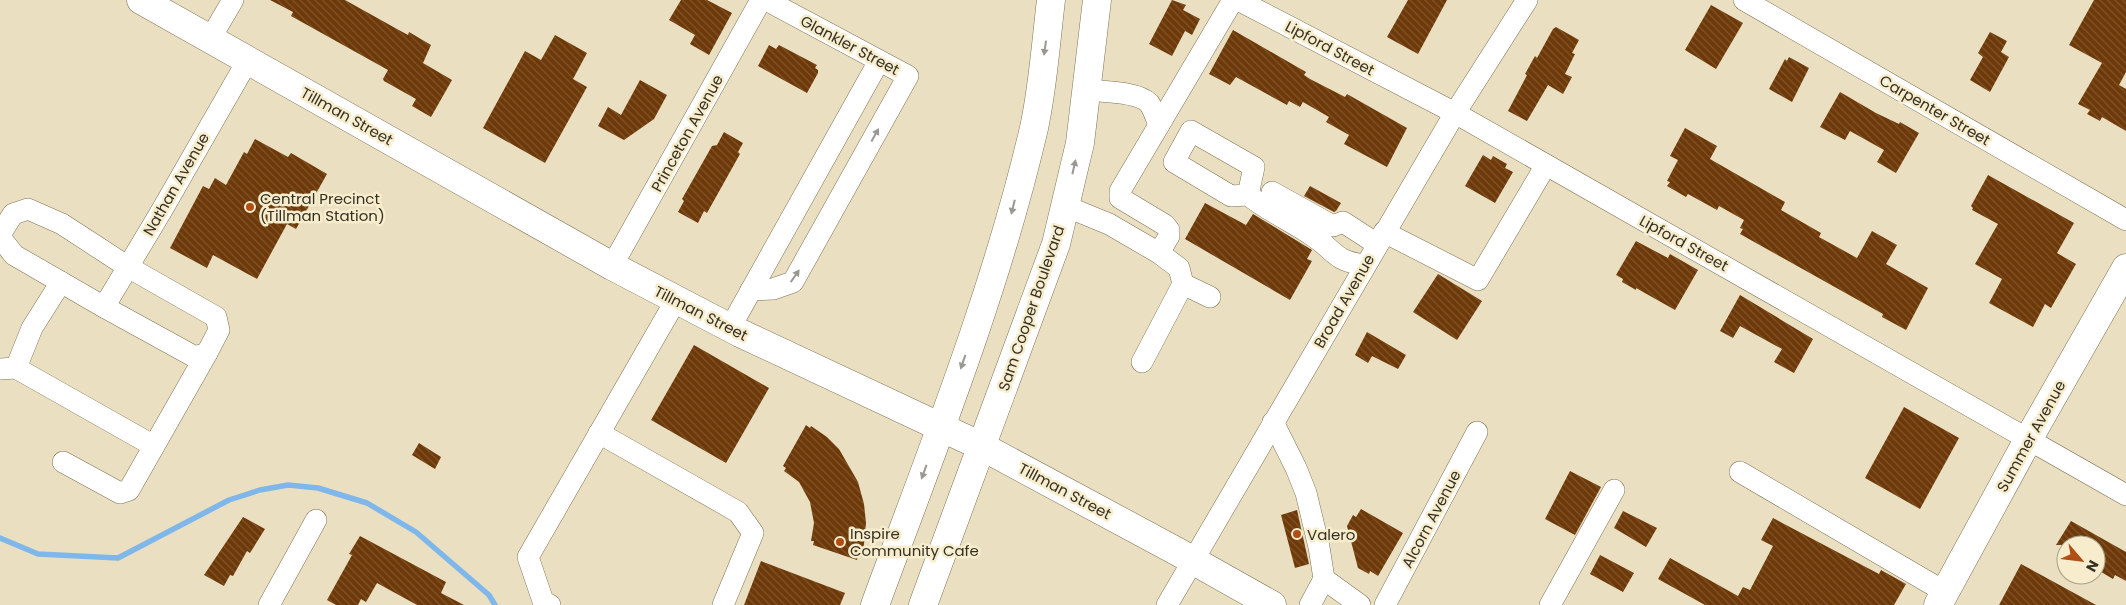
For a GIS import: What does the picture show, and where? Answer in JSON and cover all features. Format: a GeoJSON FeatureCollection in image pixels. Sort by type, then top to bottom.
{"type":"FeatureCollection","features":[{"type":"Feature","properties":{"kind":"main road","name":"Tillman Street"},"geometry":{"type":"LineString","coordinates":[[141,0],[612,266],[730,328],[981,446],[1192,559],[1272,605]]}},
{"type":"Feature","properties":{"kind":"main road"},"geometry":{"type":"LineString","coordinates":[[875,605],[941,427],[1006,236],[1034,125],[1051,0]]}},
{"type":"Feature","properties":{"kind":"main road","name":"Sam Cooper Boulevard"},"geometry":{"type":"LineString","coordinates":[[923,605],[1056,244],[1080,143],[1097,0]]}},
{"type":"Feature","properties":{"kind":"main road","name":"Summer Avenue"},"geometry":{"type":"LineString","coordinates":[[1942,598],[2029,438],[2126,268]]}},
{"type":"Feature","properties":{"kind":"street"},"geometry":{"type":"LineString","coordinates":[[210,39],[233,0]]}},
{"type":"Feature","properties":{"kind":"street","name":"Princeton Avenue"},"geometry":{"type":"LineString","coordinates":[[612,266],[761,0]]}},
{"type":"Feature","properties":{"kind":"street","name":"Glankler Street"},"geometry":{"type":"LineString","coordinates":[[751,290],[773,289],[793,282],[908,76],[766,0]]}},
{"type":"Feature","properties":{"kind":"street"},"geometry":{"type":"LineString","coordinates":[[1159,253],[1169,236],[1169,230],[1165,225],[1120,198],[1120,191],[1233,0]]}},
{"type":"Feature","properties":{"kind":"street","name":"Lipford Street"},"geometry":{"type":"LineString","coordinates":[[1238,0],[1454,113],[2029,438],[2126,495]]}},
{"type":"Feature","properties":{"kind":"street","name":"Broad Avenue"},"geometry":{"type":"LineString","coordinates":[[1167,605],[1192,559],[1454,113],[1527,0]]}},
{"type":"Feature","properties":{"kind":"street","name":"Carpenter Street"},"geometry":{"type":"LineString","coordinates":[[1744,0],[2126,220]]}},
{"type":"Feature","properties":{"kind":"street","name":"Nathan Avenue"},"geometry":{"type":"LineString","coordinates":[[104,307],[248,60]]}},
{"type":"Feature","properties":{"kind":"street"},"geometry":{"type":"LineString","coordinates":[[730,328],[879,61]]}},
{"type":"Feature","properties":{"kind":"street"},"geometry":{"type":"LineString","coordinates":[[1086,90],[1139,97],[1148,102],[1154,110],[1159,125]]}},
{"type":"Feature","properties":{"kind":"street"},"geometry":{"type":"LineString","coordinates":[[1272,192],[1333,226],[1343,222],[1478,280],[1546,165]]}},
{"type":"Feature","properties":{"kind":"street"},"geometry":{"type":"LineString","coordinates":[[1248,195],[1268,210],[1314,236],[1341,260],[1365,265]]}},
{"type":"Feature","properties":{"kind":"street"},"geometry":{"type":"LineString","coordinates":[[1065,206],[1108,224],[1159,253],[1179,268],[1183,284],[1142,362]]}},
{"type":"Feature","properties":{"kind":"street"},"geometry":{"type":"LineString","coordinates":[[63,462],[120,493],[129,490],[207,353],[219,330],[216,317],[128,267],[62,224],[28,209],[13,214],[0,236],[14,255],[196,357],[207,353]]}},
{"type":"Feature","properties":{"kind":"street"},"geometry":{"type":"LineString","coordinates":[[60,282],[8,369],[154,446]]}},
{"type":"Feature","properties":{"kind":"street"},"geometry":{"type":"LineString","coordinates":[[1183,284],[1210,297]]}},
{"type":"Feature","properties":{"kind":"street"},"geometry":{"type":"LineString","coordinates":[[550,605],[543,601],[528,557],[676,300]]}},
{"type":"Feature","properties":{"kind":"street"},"geometry":{"type":"LineString","coordinates":[[1272,422],[1296,468],[1306,493],[1320,547],[1324,579],[1310,605]]}},
{"type":"Feature","properties":{"kind":"street","name":"Alcorn Avenue"},"geometry":{"type":"LineString","coordinates":[[1385,605],[1477,432]]}},
{"type":"Feature","properties":{"kind":"street"},"geometry":{"type":"LineString","coordinates":[[599,434],[738,512],[752,533],[723,605]]}},
{"type":"Feature","properties":{"kind":"street"},"geometry":{"type":"LineString","coordinates":[[1740,472],[1942,598]]}},
{"type":"Feature","properties":{"kind":"street"},"geometry":{"type":"LineString","coordinates":[[1550,605],[1614,490]]}},
{"type":"Feature","properties":{"kind":"street"},"geometry":{"type":"LineString","coordinates":[[268,605],[316,520]]}},
{"type":"Feature","properties":{"kind":"street"},"geometry":{"type":"LineString","coordinates":[[1324,579],[1360,605]]}},
{"type":"Feature","properties":{"kind":"building"},"geometry":{"type":"Polygon","coordinates":[[[270,0],[345,0],[408,35],[409,32],[431,45],[423,63],[452,80],[431,117],[412,106],[416,99],[384,81],[383,79],[388,70],[291,16],[293,12],[270,0]]]}},
{"type":"Feature","properties":{"kind":"building"},"geometry":{"type":"Polygon","coordinates":[[[681,0],[707,0],[732,13],[709,55],[690,44],[695,35],[669,20],[681,0]]]}},
{"type":"Feature","properties":{"kind":"building"},"geometry":{"type":"Polygon","coordinates":[[[1172,0],[1186,5],[1183,10],[1200,19],[1192,35],[1185,31],[1172,56],[1149,44],[1172,0]]]}},
{"type":"Feature","properties":{"kind":"building"},"geometry":{"type":"Polygon","coordinates":[[[1408,0],[1447,0],[1418,54],[1387,37],[1408,0]]]}},
{"type":"Feature","properties":{"kind":"building"},"geometry":{"type":"Polygon","coordinates":[[[2094,0],[2126,0],[2126,72],[2119,85],[2126,89],[2126,131],[2102,117],[2100,121],[2087,114],[2090,110],[2078,104],[2102,63],[2069,45],[2094,0]]]}},
{"type":"Feature","properties":{"kind":"building"},"geometry":{"type":"Polygon","coordinates":[[[1711,5],[1743,23],[1716,69],[1685,50],[1711,5]]]}},
{"type":"Feature","properties":{"kind":"building"},"geometry":{"type":"Polygon","coordinates":[[[1556,27],[1579,40],[1572,53],[1575,54],[1565,74],[1572,77],[1563,94],[1548,85],[1527,121],[1508,111],[1535,56],[1537,58],[1553,29],[1556,27]]]}},
{"type":"Feature","properties":{"kind":"building"},"geometry":{"type":"Polygon","coordinates":[[[1233,30],[1306,72],[1304,75],[1310,79],[1345,97],[1347,94],[1407,128],[1387,167],[1344,144],[1349,135],[1326,122],[1329,117],[1303,102],[1300,107],[1289,101],[1287,105],[1236,77],[1230,85],[1209,74],[1233,30]]]}},
{"type":"Feature","properties":{"kind":"building"},"geometry":{"type":"Polygon","coordinates":[[[1990,32],[2007,41],[2001,52],[2009,57],[1990,92],[1970,80],[1983,57],[1978,53],[1990,32]]]}},
{"type":"Feature","properties":{"kind":"building"},"geometry":{"type":"Polygon","coordinates":[[[555,35],[587,53],[573,79],[587,87],[545,163],[483,128],[525,51],[541,60],[555,35]]]}},
{"type":"Feature","properties":{"kind":"building"},"geometry":{"type":"Polygon","coordinates":[[[769,45],[776,49],[779,45],[817,65],[815,68],[818,70],[818,73],[807,93],[758,66],[769,45]]]}},
{"type":"Feature","properties":{"kind":"building"},"geometry":{"type":"Polygon","coordinates":[[[1789,57],[1809,68],[1792,102],[1769,89],[1785,59],[1787,61],[1789,57]]]}},
{"type":"Feature","properties":{"kind":"building"},"geometry":{"type":"Polygon","coordinates":[[[640,80],[667,95],[654,119],[624,140],[598,126],[608,107],[621,115],[640,80]]]}},
{"type":"Feature","properties":{"kind":"building"},"geometry":{"type":"Polygon","coordinates":[[[1840,92],[1876,113],[1899,124],[1900,122],[1919,133],[1896,173],[1877,162],[1884,150],[1850,131],[1845,140],[1820,127],[1840,92]]]}},
{"type":"Feature","properties":{"kind":"building"},"geometry":{"type":"Polygon","coordinates":[[[1685,128],[1717,146],[1710,159],[1785,202],[1781,210],[1821,233],[1819,237],[1857,258],[1872,231],[1897,245],[1886,264],[1928,288],[1906,330],[1882,317],[1883,314],[1740,234],[1743,229],[1740,228],[1744,220],[1719,206],[1717,210],[1688,194],[1686,197],[1667,186],[1670,182],[1667,181],[1678,160],[1670,156],[1685,128]]]}},
{"type":"Feature","properties":{"kind":"building"},"geometry":{"type":"Polygon","coordinates":[[[724,132],[743,143],[738,152],[740,154],[707,213],[704,211],[698,223],[678,212],[684,201],[682,199],[712,146],[717,145],[724,132]]]}},
{"type":"Feature","properties":{"kind":"building","name":"Central Precinct (Tillman Station)"},"geometry":{"type":"Polygon","coordinates":[[[255,139],[288,157],[291,153],[327,174],[296,229],[287,224],[257,279],[213,255],[207,268],[170,248],[203,186],[209,189],[215,178],[226,185],[244,152],[247,154],[255,139]]]}},
{"type":"Feature","properties":{"kind":"building"},"geometry":{"type":"Polygon","coordinates":[[[1483,155],[1491,160],[1493,156],[1507,164],[1505,168],[1513,172],[1495,203],[1465,186],[1483,155]]]}},
{"type":"Feature","properties":{"kind":"building"},"geometry":{"type":"Polygon","coordinates":[[[1988,175],[2074,223],[2057,253],[2076,264],[2051,308],[2045,304],[2033,327],[1989,303],[2002,279],[1975,264],[1998,224],[1972,210],[1971,206],[1988,175]]]}},
{"type":"Feature","properties":{"kind":"building"},"geometry":{"type":"Polygon","coordinates":[[[1310,186],[1341,203],[1336,211],[1334,212],[1304,196],[1310,186]]]}},
{"type":"Feature","properties":{"kind":"building"},"geometry":{"type":"Polygon","coordinates":[[[1205,203],[1246,225],[1253,214],[1312,250],[1307,259],[1312,261],[1290,300],[1185,239],[1205,203]]]}},
{"type":"Feature","properties":{"kind":"building"},"geometry":{"type":"Polygon","coordinates":[[[1636,241],[1668,258],[1670,254],[1698,270],[1675,310],[1622,282],[1623,279],[1616,275],[1636,241]]]}},
{"type":"Feature","properties":{"kind":"building"},"geometry":{"type":"Polygon","coordinates":[[[1438,274],[1482,301],[1457,340],[1413,312],[1438,274]]]}},
{"type":"Feature","properties":{"kind":"building"},"geometry":{"type":"Polygon","coordinates":[[[1740,295],[1813,339],[1794,373],[1774,362],[1782,349],[1740,326],[1733,338],[1720,331],[1740,295]]]}},
{"type":"Feature","properties":{"kind":"building"},"geometry":{"type":"Polygon","coordinates":[[[1367,332],[1406,355],[1398,369],[1372,356],[1368,363],[1355,355],[1367,332]]]}},
{"type":"Feature","properties":{"kind":"building"},"geometry":{"type":"Polygon","coordinates":[[[694,345],[769,388],[726,463],[651,420],[694,345]]]}},
{"type":"Feature","properties":{"kind":"building"},"geometry":{"type":"Polygon","coordinates":[[[1904,407],[1959,438],[1920,509],[1865,478],[1904,407]]]}},
{"type":"Feature","properties":{"kind":"building"},"geometry":{"type":"Polygon","coordinates":[[[806,425],[810,428],[811,426],[827,437],[839,449],[858,482],[864,504],[866,523],[861,557],[858,556],[857,560],[813,545],[814,541],[811,541],[814,523],[810,502],[799,482],[784,471],[786,468],[783,466],[806,425]]]}},
{"type":"Feature","properties":{"kind":"building"},"geometry":{"type":"Polygon","coordinates":[[[419,443],[441,457],[435,469],[412,455],[419,443]]]}},
{"type":"Feature","properties":{"kind":"building"},"geometry":{"type":"Polygon","coordinates":[[[1570,471],[1601,487],[1575,535],[1545,519],[1570,471]]]}},
{"type":"Feature","properties":{"kind":"building"},"geometry":{"type":"Polygon","coordinates":[[[1361,509],[1403,533],[1378,576],[1370,571],[1369,574],[1358,568],[1347,526],[1353,515],[1356,517],[1361,509]]]}},
{"type":"Feature","properties":{"kind":"building"},"geometry":{"type":"Polygon","coordinates":[[[1297,510],[1309,564],[1295,568],[1281,515],[1297,510]]]}},
{"type":"Feature","properties":{"kind":"building"},"geometry":{"type":"Polygon","coordinates":[[[1623,511],[1657,528],[1646,547],[1614,528],[1623,511]]]}},
{"type":"Feature","properties":{"kind":"building"},"geometry":{"type":"Polygon","coordinates":[[[243,517],[265,529],[250,553],[247,551],[233,576],[230,575],[224,586],[204,575],[243,517]]]}},
{"type":"Feature","properties":{"kind":"building"},"geometry":{"type":"Polygon","coordinates":[[[1773,518],[1879,574],[1881,570],[1906,584],[1894,605],[1705,605],[1658,579],[1670,558],[1738,596],[1743,587],[1750,590],[1773,546],[1761,540],[1773,518]]]}},
{"type":"Feature","properties":{"kind":"building"},"geometry":{"type":"Polygon","coordinates":[[[2071,521],[2096,535],[2062,535],[2071,521]]]}},
{"type":"Feature","properties":{"kind":"building"},"geometry":{"type":"Polygon","coordinates":[[[360,536],[446,582],[441,593],[464,605],[417,605],[377,583],[366,602],[361,599],[358,605],[336,605],[327,600],[352,555],[349,554],[360,536]]]}},
{"type":"Feature","properties":{"kind":"building"},"geometry":{"type":"Polygon","coordinates":[[[2106,541],[2126,552],[2126,581],[2115,575],[2113,579],[2106,575],[2106,541]]]}},
{"type":"Feature","properties":{"kind":"building"},"geometry":{"type":"Polygon","coordinates":[[[1600,555],[1634,573],[1623,592],[1590,574],[1600,555]]]}},
{"type":"Feature","properties":{"kind":"building"},"geometry":{"type":"Polygon","coordinates":[[[761,561],[845,593],[840,605],[744,605],[761,561]]]}},
{"type":"Feature","properties":{"kind":"building"},"geometry":{"type":"Polygon","coordinates":[[[2021,564],[2056,583],[2056,585],[2059,585],[2096,605],[1999,605],[2021,564]]]}},
{"type":"Feature","properties":{"kind":"waterway"},"geometry":{"type":"LineString","coordinates":[[0,538],[38,554],[118,558],[229,500],[260,490],[288,485],[318,488],[367,503],[416,532],[489,595],[495,605]]}},
{"type":"Feature","properties":{"kind":"place","name":"Central Precinct (Tillman Station)"},"geometry":{"type":"Point","coordinates":[250,207]}},
{"type":"Feature","properties":{"kind":"place","name":"Valero"},"geometry":{"type":"Point","coordinates":[1297,534]}},
{"type":"Feature","properties":{"kind":"place","name":"Inspire Community Cafe"},"geometry":{"type":"Point","coordinates":[840,542]}}]}
